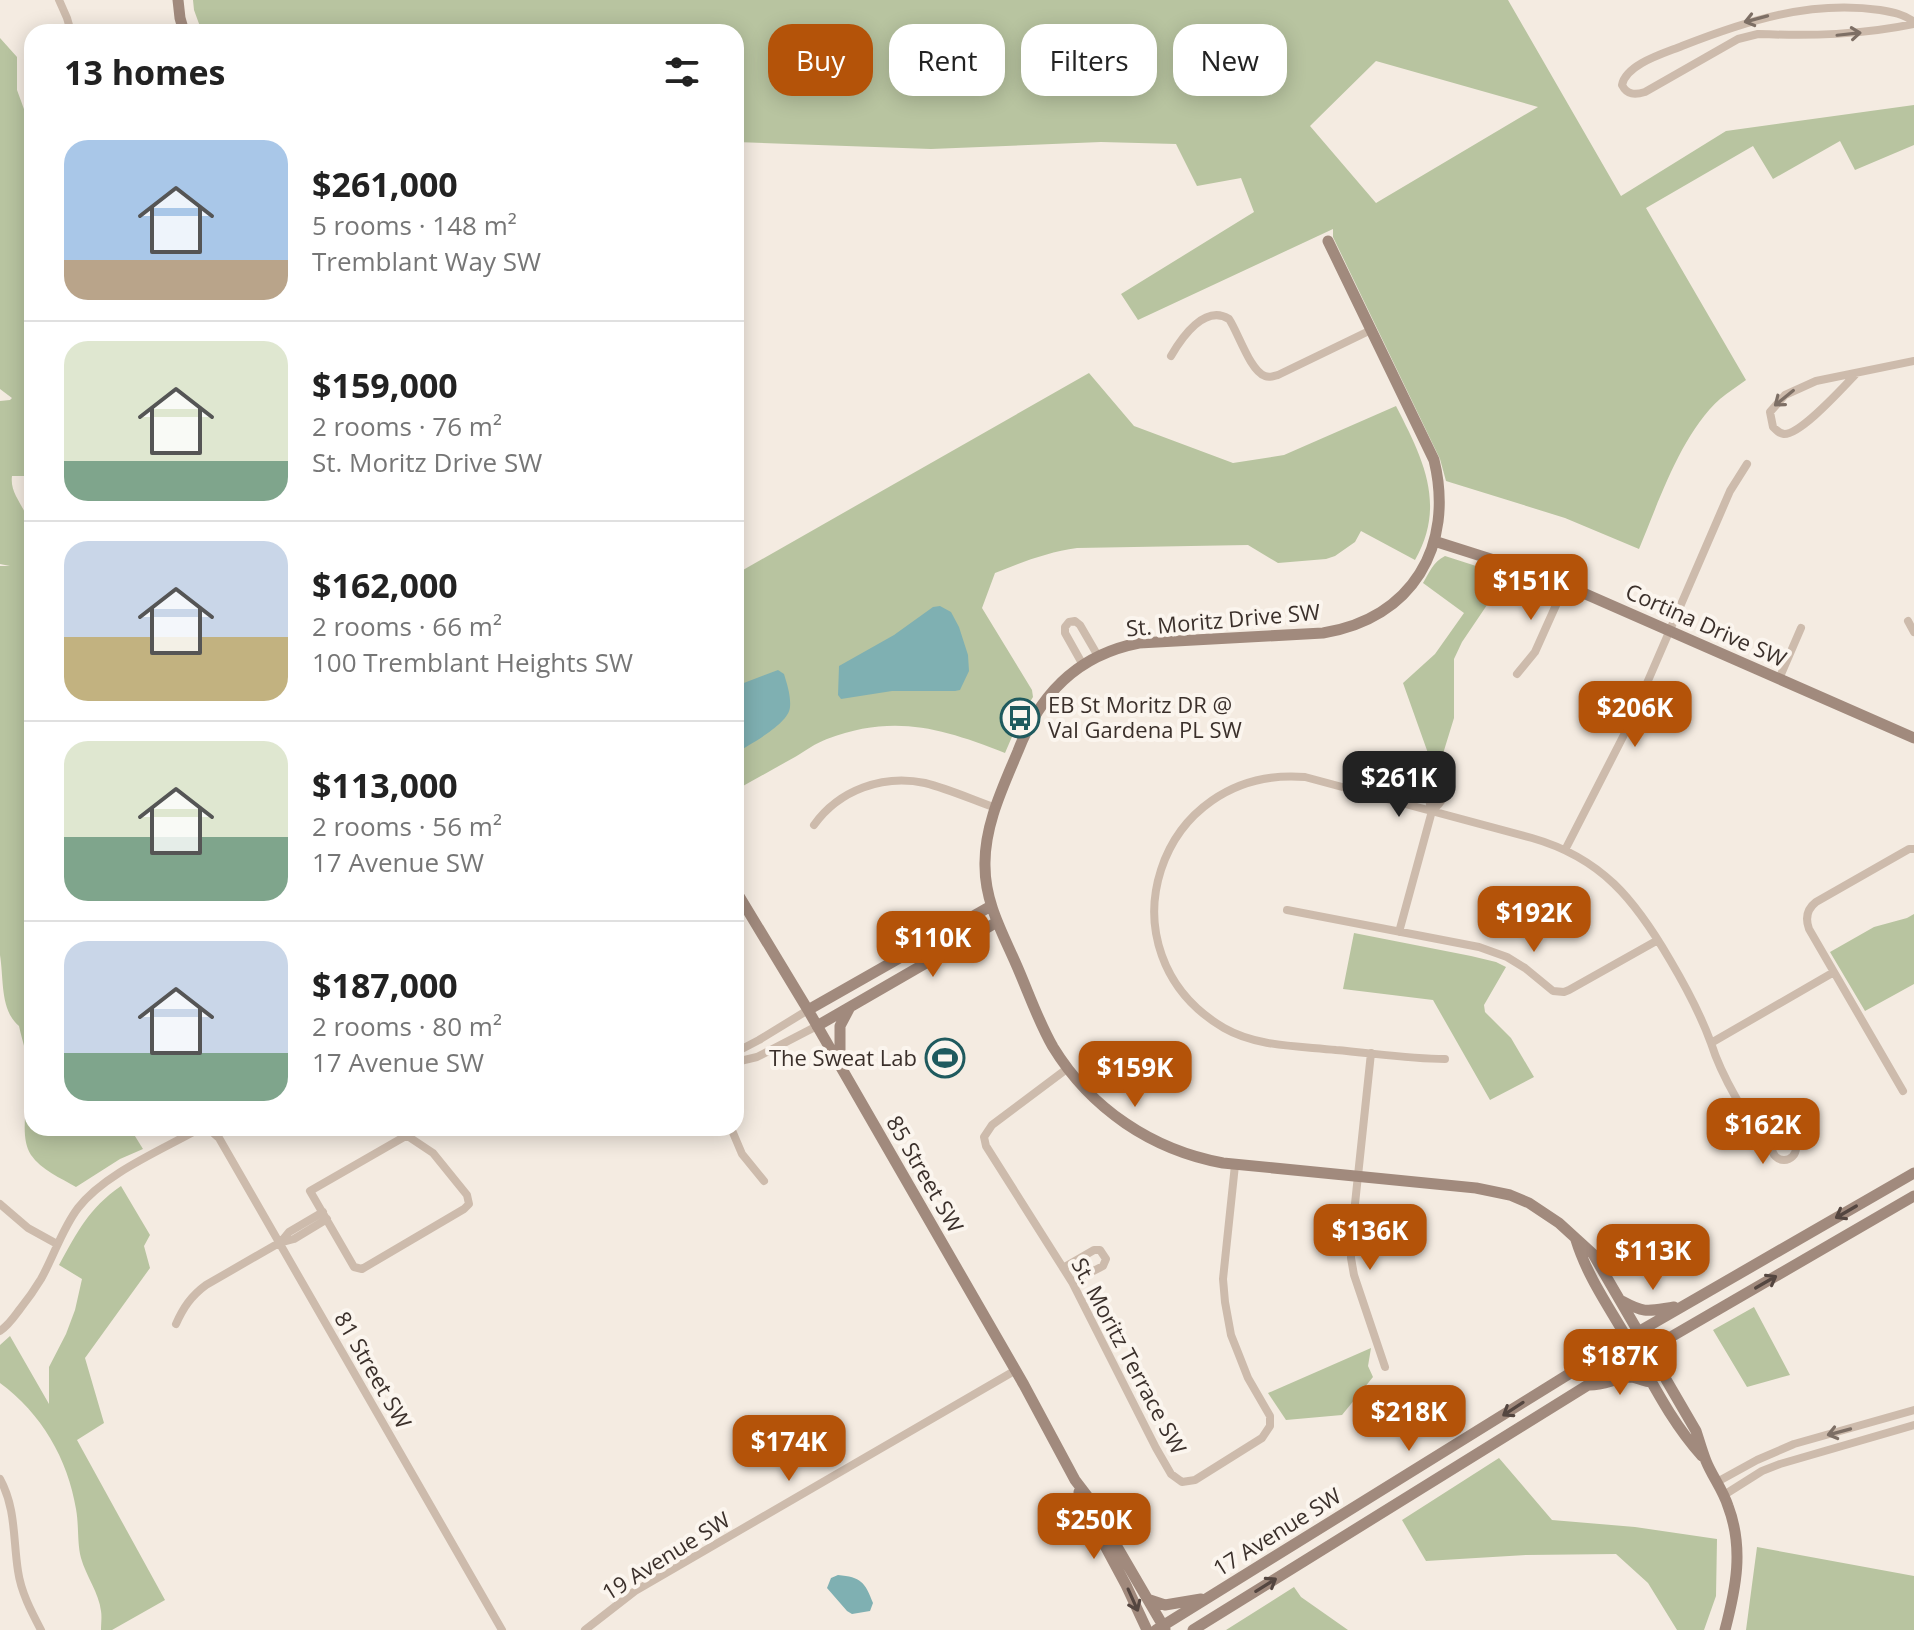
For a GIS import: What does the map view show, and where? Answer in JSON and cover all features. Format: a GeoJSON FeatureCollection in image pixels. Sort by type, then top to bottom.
{"type":"FeatureCollection","features":[{"type":"Feature","properties":{"kind":"street"},"geometry":{"type":"LineString","coordinates":[[59,0],[69,24]]}},
{"type":"Feature","properties":{"kind":"street"},"geometry":{"type":"LineString","coordinates":[[178,0],[182,24]]}},
{"type":"Feature","properties":{"kind":"street"},"geometry":{"type":"LineString","coordinates":[[1856,6],[1896,13],[1909,17],[1914,23],[1824,36],[1749,35],[1645,92],[1630,94],[1622,85],[1625,76],[1635,67],[1654,57],[1763,16],[1856,6]]}},
{"type":"Feature","properties":{"kind":"street","name":"St. Moritz Drive SW"},"geometry":{"type":"LineString","coordinates":[[1328,241],[1434,460],[1441,502],[1440,517],[1434,541],[1418,576],[1404,594],[1380,613],[1348,627],[1323,633],[1127,645],[1098,656],[1061,682],[1038,708],[1028,726],[989,830],[985,880],[991,906],[1052,1045],[1087,1091],[1136,1131],[1205,1160],[1476,1188],[1510,1195],[1544,1211],[1593,1254],[1696,1431],[1706,1460]]}},
{"type":"Feature","properties":{"kind":"street"},"geometry":{"type":"LineString","coordinates":[[1171,356],[1190,331],[1206,317],[1216,314],[1229,319],[1255,369],[1269,377],[1371,330]]}},
{"type":"Feature","properties":{"kind":"street"},"geometry":{"type":"LineString","coordinates":[[1857,373],[1798,429],[1781,433],[1773,427],[1770,412],[1785,395],[1816,381],[1914,361]]}},
{"type":"Feature","properties":{"kind":"street"},"geometry":{"type":"LineString","coordinates":[[1565,850],[1628,727],[1730,491],[1747,464]]}},
{"type":"Feature","properties":{"kind":"street","name":"Cortina Drive SW"},"geometry":{"type":"LineString","coordinates":[[1434,541],[1565,585],[1914,738]]}},
{"type":"Feature","properties":{"kind":"street"},"geometry":{"type":"LineString","coordinates":[[1517,674],[1535,652],[1565,585]]}},
{"type":"Feature","properties":{"kind":"street"},"geometry":{"type":"LineString","coordinates":[[1083,665],[1065,633],[1069,622],[1075,621],[1080,625],[1098,656]]}},
{"type":"Feature","properties":{"kind":"street"},"geometry":{"type":"LineString","coordinates":[[1908,621],[1914,632]]}},
{"type":"Feature","properties":{"kind":"street"},"geometry":{"type":"LineString","coordinates":[[1779,679],[1801,628]]}},
{"type":"Feature","properties":{"kind":"street"},"geometry":{"type":"LineString","coordinates":[[1445,1059],[1267,1043],[1226,1029],[1198,1009],[1174,980],[1163,959],[1154,909],[1160,872],[1180,831],[1193,816],[1221,794],[1254,781],[1273,777],[1305,777],[1544,842],[1586,861],[1623,891],[1650,925],[1688,990],[1722,1070],[1759,1135],[1772,1146]]}},
{"type":"Feature","properties":{"kind":"street"},"geometry":{"type":"LineString","coordinates":[[814,825],[844,795],[867,786],[902,781],[925,783],[996,808]]}},
{"type":"Feature","properties":{"kind":"street"},"geometry":{"type":"LineString","coordinates":[[1399,932],[1432,811]]}},
{"type":"Feature","properties":{"kind":"street"},"geometry":{"type":"LineString","coordinates":[[1903,1091],[1809,929],[1807,917],[1811,906],[1909,849],[1914,849]]}},
{"type":"Feature","properties":{"kind":"street","name":"85 Street SW"},"geometry":{"type":"LineString","coordinates":[[744,904],[1016,1370],[1075,1480],[1150,1600],[1162,1629]]}},
{"type":"Feature","properties":{"kind":"street"},"geometry":{"type":"LineString","coordinates":[[744,1048],[991,906]]}},
{"type":"Feature","properties":{"kind":"street"},"geometry":{"type":"LineString","coordinates":[[1287,910],[1493,951],[1525,968],[1557,992],[1569,990],[1658,940]]}},
{"type":"Feature","properties":{"kind":"street"},"geometry":{"type":"LineString","coordinates":[[744,1060],[757,1057],[817,1026],[997,922]]}},
{"type":"Feature","properties":{"kind":"street"},"geometry":{"type":"LineString","coordinates":[[1711,1043],[1834,972]]}},
{"type":"Feature","properties":{"kind":"street"},"geometry":{"type":"LineString","coordinates":[[841,1067],[840,1026],[851,1006]]}},
{"type":"Feature","properties":{"kind":"street"},"geometry":{"type":"LineString","coordinates":[[1371,1053],[1351,1258],[1358,1292],[1385,1367]]}},
{"type":"Feature","properties":{"kind":"street","name":"St. Moritz Terrace SW"},"geometry":{"type":"LineString","coordinates":[[1068,1068],[992,1125],[984,1137],[987,1149],[1072,1282],[1156,1448],[1175,1479],[1185,1482],[1195,1480],[1262,1438],[1270,1426],[1270,1416],[1241,1363],[1231,1335],[1225,1302],[1223,1279],[1235,1165]]}},
{"type":"Feature","properties":{"kind":"street","name":"81 Street SW"},"geometry":{"type":"LineString","coordinates":[[57,1244],[78,1208],[92,1193],[110,1179],[186,1136]]}},
{"type":"Feature","properties":{"kind":"street","name":"81 Street SW"},"geometry":{"type":"LineString","coordinates":[[217,1136],[502,1630]]}},
{"type":"Feature","properties":{"kind":"street"},"geometry":{"type":"LineString","coordinates":[[734,1136],[742,1154],[764,1181]]}},
{"type":"Feature","properties":{"kind":"street"},"geometry":{"type":"LineString","coordinates":[[404,1137],[409,1137],[433,1153],[469,1199],[467,1207],[362,1269],[354,1267],[325,1216],[310,1191],[404,1137]]}},
{"type":"Feature","properties":{"kind":"street","name":"17 Avenue SW"},"geometry":{"type":"LineString","coordinates":[[1162,1629],[1640,1331],[1914,1173]]}},
{"type":"Feature","properties":{"kind":"street","name":"17 Avenue SW"},"geometry":{"type":"LineString","coordinates":[[1197,1629],[1588,1385],[1914,1196]]}},
{"type":"Feature","properties":{"kind":"street"},"geometry":{"type":"LineString","coordinates":[[0,1204],[28,1228],[57,1244],[31,1295],[0,1331]]}},
{"type":"Feature","properties":{"kind":"street"},"geometry":{"type":"LineString","coordinates":[[176,1324],[196,1293],[279,1243],[294,1239],[325,1216]]}},
{"type":"Feature","properties":{"kind":"street","name":"St. Moritz Drive SW"},"geometry":{"type":"LineString","coordinates":[[1576,1240],[1587,1271],[1685,1438],[1706,1460]]}},
{"type":"Feature","properties":{"kind":"street"},"geometry":{"type":"LineString","coordinates":[[1063,1268],[1094,1250],[1100,1250],[1106,1259],[1103,1266],[1072,1282]]}},
{"type":"Feature","properties":{"kind":"street"},"geometry":{"type":"LineString","coordinates":[[1622,1301],[1642,1311],[1682,1306]]}},
{"type":"Feature","properties":{"kind":"street","name":"19 Avenue SW"},"geometry":{"type":"LineString","coordinates":[[585,1630],[635,1591],[1016,1370]]}},
{"type":"Feature","properties":{"kind":"street"},"geometry":{"type":"LineString","coordinates":[[1588,1385],[1603,1385],[1633,1377],[1652,1382]]}},
{"type":"Feature","properties":{"kind":"street"},"geometry":{"type":"LineString","coordinates":[[1717,1482],[1794,1444],[1914,1410]]}},
{"type":"Feature","properties":{"kind":"street"},"geometry":{"type":"LineString","coordinates":[[1724,1495],[1762,1471],[1780,1464],[1914,1425]]}},
{"type":"Feature","properties":{"kind":"street"},"geometry":{"type":"LineString","coordinates":[[1706,1460],[1724,1495],[1735,1527],[1738,1554],[1736,1584],[1725,1630]]}},
{"type":"Feature","properties":{"kind":"street"},"geometry":{"type":"LineString","coordinates":[[0,1479],[11,1505],[18,1573],[24,1595],[41,1630]]}},
{"type":"Feature","properties":{"kind":"street","name":"85 Street SW"},"geometry":{"type":"LineString","coordinates":[[1075,1480],[1081,1501],[1147,1630]]}},
{"type":"Feature","properties":{"kind":"street"},"geometry":{"type":"LineString","coordinates":[[1150,1600],[1165,1605],[1209,1598]]}},
{"type":"Feature","properties":{"kind":"green space"},"geometry":{"type":"Polygon","coordinates":[[[193,0],[1508,0],[1621,196],[1726,131],[1914,105],[1914,145],[1855,170],[1840,141],[1773,179],[1753,146],[1646,208],[1746,380],[1720,399],[1694,430],[1672,469],[1639,549],[1565,518],[1446,481],[1440,459],[1333,237],[1333,229],[1138,320],[1121,294],[1254,212],[1241,178],[1197,186],[1176,144],[1101,142],[931,149],[744,142],[744,24],[199,24],[193,0]],[[1376,61],[1310,126],[1376,203],[1538,107],[1376,61]]]}},
{"type":"Feature","properties":{"kind":"green space"},"geometry":{"type":"Polygon","coordinates":[[[0,38],[17,57],[17,90],[24,109],[24,476],[12,476],[12,484],[24,511],[24,1048],[19,1026],[6,1003],[0,955],[0,566],[10,566],[0,564],[0,401],[12,398],[0,389],[0,38]]]}},
{"type":"Feature","properties":{"kind":"green space"},"geometry":{"type":"Polygon","coordinates":[[[1089,373],[1134,426],[1233,463],[1284,455],[1396,406],[1422,462],[1430,500],[1424,539],[1415,560],[1361,531],[1355,542],[1326,559],[1278,563],[1248,545],[1077,548],[1035,558],[995,573],[982,608],[1032,690],[1033,697],[1005,753],[938,731],[917,727],[874,727],[823,741],[744,785],[744,569],[1089,373]]]}},
{"type":"Feature","properties":{"kind":"green space"},"geometry":{"type":"Polygon","coordinates":[[[1445,556],[1501,574],[1487,605],[1454,659],[1454,718],[1438,770],[1434,770],[1403,683],[1435,654],[1464,613],[1423,583],[1434,565],[1445,556]]]}},
{"type":"Feature","properties":{"kind":"green space"},"geometry":{"type":"Polygon","coordinates":[[[1914,914],[1914,984],[1865,1011],[1830,952],[1874,927],[1914,914]]]}},
{"type":"Feature","properties":{"kind":"green space"},"geometry":{"type":"Polygon","coordinates":[[[1354,933],[1471,956],[1506,967],[1484,1005],[1485,1012],[1511,1038],[1534,1077],[1490,1100],[1433,1000],[1343,989],[1354,933]]]}},
{"type":"Feature","properties":{"kind":"green space"},"geometry":{"type":"Polygon","coordinates":[[[25,1136],[135,1136],[143,1149],[120,1159],[76,1187],[40,1165],[27,1146],[25,1136]]]}},
{"type":"Feature","properties":{"kind":"green space"},"geometry":{"type":"Polygon","coordinates":[[[121,1186],[150,1235],[144,1246],[150,1268],[85,1358],[104,1423],[77,1440],[165,1600],[112,1630],[101,1630],[100,1604],[81,1558],[76,1509],[67,1472],[40,1423],[0,1383],[0,1345],[10,1336],[49,1404],[49,1367],[75,1310],[82,1279],[59,1265],[92,1212],[121,1186]]]}},
{"type":"Feature","properties":{"kind":"green space"},"geometry":{"type":"Polygon","coordinates":[[[1754,1307],[1790,1375],[1747,1387],[1713,1330],[1754,1307]]]}},
{"type":"Feature","properties":{"kind":"green space"},"geometry":{"type":"Polygon","coordinates":[[[1371,1348],[1368,1366],[1373,1377],[1342,1415],[1286,1420],[1268,1393],[1371,1348]]]}},
{"type":"Feature","properties":{"kind":"green space"},"geometry":{"type":"Polygon","coordinates":[[[1499,1458],[1552,1520],[1635,1527],[1717,1539],[1716,1596],[1704,1630],[1677,1630],[1648,1583],[1616,1554],[1426,1561],[1402,1520],[1499,1458]]]}},
{"type":"Feature","properties":{"kind":"green space"},"geometry":{"type":"Polygon","coordinates":[[[1757,1547],[1914,1576],[1914,1630],[1746,1630],[1757,1547]]]}},
{"type":"Feature","properties":{"kind":"green space"},"geometry":{"type":"Polygon","coordinates":[[[1294,1587],[1301,1597],[1348,1630],[1226,1630],[1294,1587]]]}},
{"type":"Feature","properties":{"kind":"water"},"geometry":{"type":"Polygon","coordinates":[[[940,606],[951,612],[968,655],[969,671],[960,690],[892,691],[841,699],[838,695],[839,666],[894,635],[933,607],[940,606]]]}},
{"type":"Feature","properties":{"kind":"water"},"geometry":{"type":"Polygon","coordinates":[[[778,670],[784,674],[790,707],[783,720],[744,748],[744,683],[778,670]]]}},
{"type":"Feature","properties":{"kind":"water"},"geometry":{"type":"Polygon","coordinates":[[[838,1575],[852,1577],[864,1585],[873,1603],[870,1611],[852,1614],[847,1611],[827,1588],[831,1578],[838,1575]]]}},
{"type":"Feature","properties":{"kind":"place","name":"EB St Moritz DR @ Val Gardena PL SW"},"geometry":{"type":"Point","coordinates":[1020,718]}},
{"type":"Feature","properties":{"kind":"place","name":"The Sweat Lab"},"geometry":{"type":"Point","coordinates":[945,1058]}}]}
